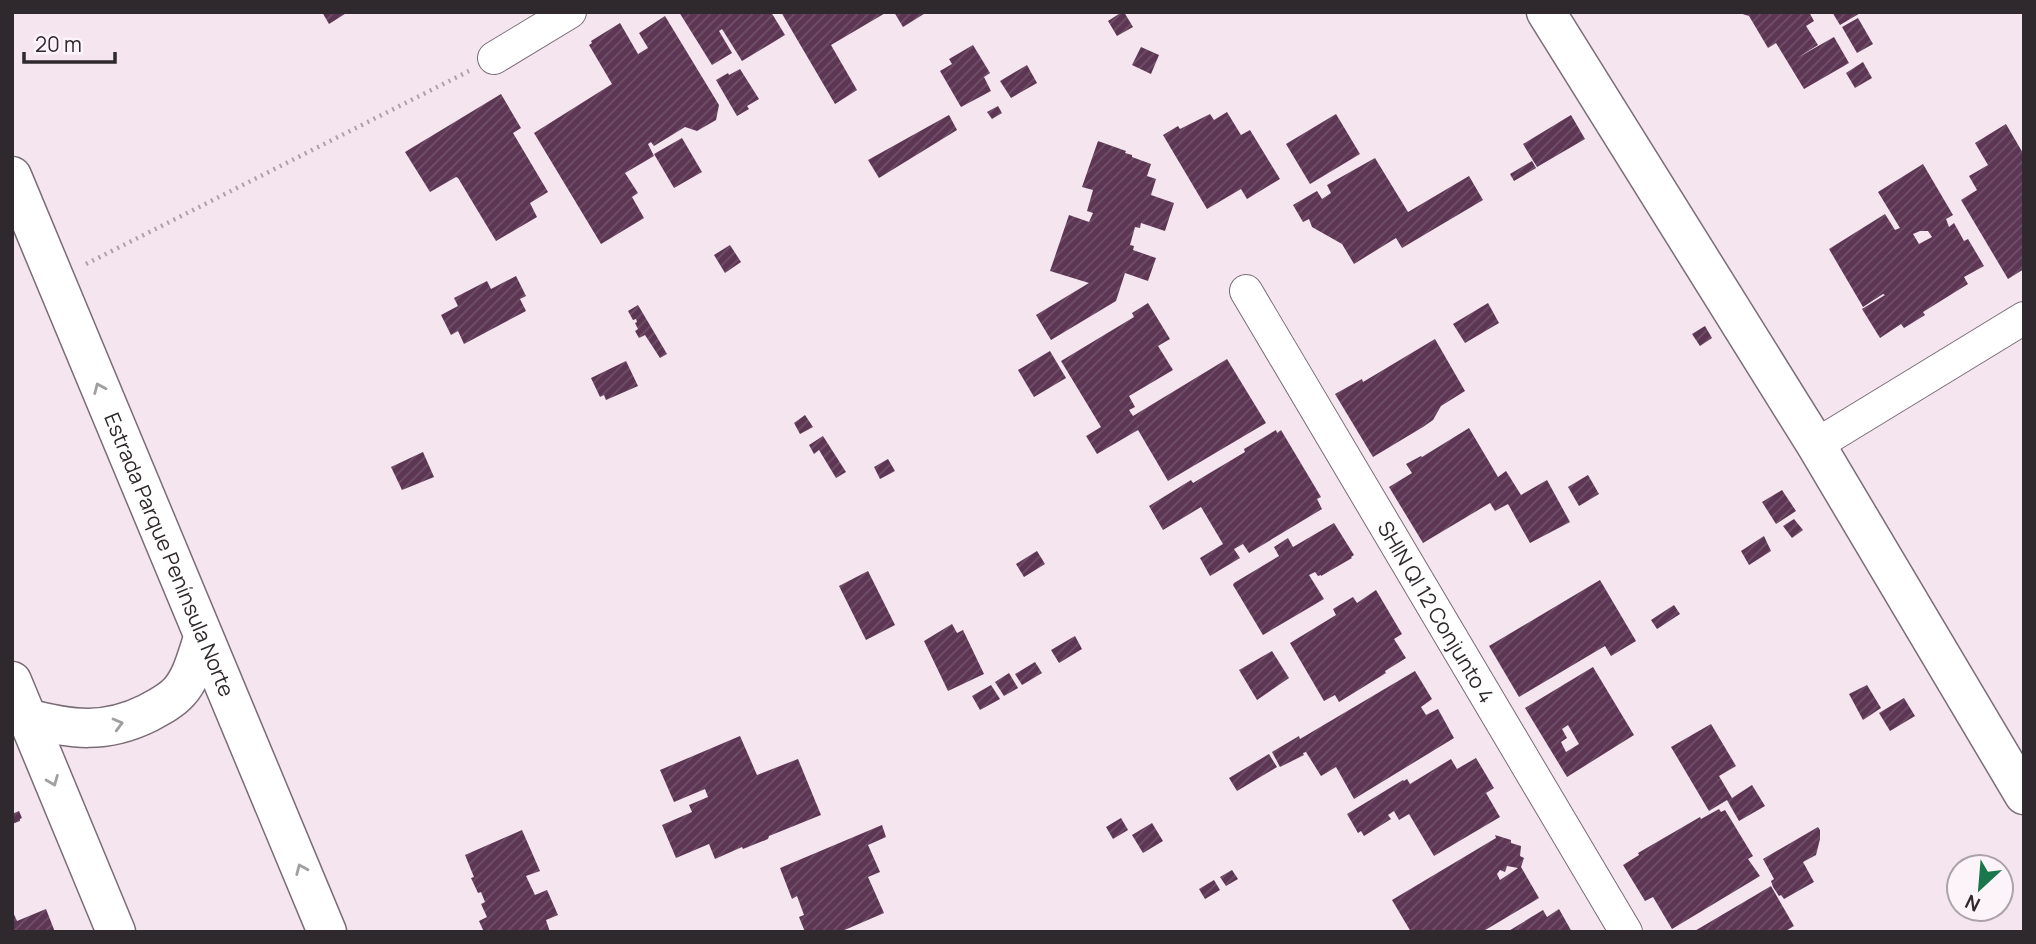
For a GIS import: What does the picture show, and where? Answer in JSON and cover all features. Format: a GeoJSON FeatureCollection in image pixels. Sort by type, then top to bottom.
{"type":"FeatureCollection","features":[{"type":"Feature","properties":{"kind":"main road"},"geometry":{"type":"LineString","coordinates":[[1546,12],[1816,445],[2024,794]]}},
{"type":"Feature","properties":{"kind":"main road","name":"Estrada Parque Península Norte"},"geometry":{"type":"LineString","coordinates":[[12,176],[327,932]]}},
{"type":"Feature","properties":{"kind":"main road"},"geometry":{"type":"LineString","coordinates":[[27,718],[81,729],[107,727],[134,719],[164,704],[179,692],[188,680],[203,638]]}},
{"type":"Feature","properties":{"kind":"main road"},"geometry":{"type":"LineString","coordinates":[[12,681],[116,932]]}},
{"type":"Feature","properties":{"kind":"street"},"geometry":{"type":"LineString","coordinates":[[494,58],[570,12]]}},
{"type":"Feature","properties":{"kind":"street","name":"SHIN QI 12 Conjunto 4"},"geometry":{"type":"LineString","coordinates":[[1246,291],[1626,932]]}},
{"type":"Feature","properties":{"kind":"street"},"geometry":{"type":"LineString","coordinates":[[1816,445],[2024,318]]}},
{"type":"Feature","properties":{"kind":"path"},"geometry":{"type":"LineString","coordinates":[[54,280],[494,58]]}},
{"type":"Feature","properties":{"kind":"building"},"geometry":{"type":"Polygon","coordinates":[[[322,12],[348,12],[329,24],[322,12]]]}},
{"type":"Feature","properties":{"kind":"building"},"geometry":{"type":"Polygon","coordinates":[[[679,12],[771,12],[785,35],[742,61],[722,29],[719,31],[732,53],[712,65],[679,12]]]}},
{"type":"Feature","properties":{"kind":"building"},"geometry":{"type":"Polygon","coordinates":[[[781,12],[887,12],[831,45],[857,90],[835,104],[781,12]]]}},
{"type":"Feature","properties":{"kind":"building"},"geometry":{"type":"Polygon","coordinates":[[[894,12],[927,12],[903,27],[894,12]]]}},
{"type":"Feature","properties":{"kind":"building"},"geometry":{"type":"Polygon","coordinates":[[[1122,12],[1133,27],[1117,36],[1108,21],[1122,12]]]}},
{"type":"Feature","properties":{"kind":"building"},"geometry":{"type":"Polygon","coordinates":[[[1736,12],[1809,12],[1814,21],[1806,26],[1818,45],[1797,58],[1834,37],[1849,63],[1804,89],[1776,43],[1768,48],[1749,16],[1736,12]]]}},
{"type":"Feature","properties":{"kind":"building"},"geometry":{"type":"Polygon","coordinates":[[[1832,12],[1862,12],[1840,25],[1832,12]]]}},
{"type":"Feature","properties":{"kind":"building"},"geometry":{"type":"Polygon","coordinates":[[[665,16],[719,105],[716,120],[697,131],[685,127],[654,146],[651,142],[648,144],[654,156],[625,173],[638,193],[632,197],[644,218],[601,244],[534,133],[612,84],[589,45],[591,41],[620,23],[638,54],[648,48],[639,33],[665,16]]]}},
{"type":"Feature","properties":{"kind":"building"},"geometry":{"type":"Polygon","coordinates":[[[1858,18],[1873,44],[1857,53],[1842,27],[1858,18]]]}},
{"type":"Feature","properties":{"kind":"building"},"geometry":{"type":"Polygon","coordinates":[[[973,45],[990,73],[984,77],[991,91],[961,107],[940,71],[952,64],[949,59],[973,45]]]}},
{"type":"Feature","properties":{"kind":"building"},"geometry":{"type":"Polygon","coordinates":[[[1141,47],[1159,55],[1151,74],[1132,65],[1141,47]]]}},
{"type":"Feature","properties":{"kind":"building"},"geometry":{"type":"Polygon","coordinates":[[[1863,62],[1872,78],[1855,88],[1846,73],[1863,62]]]}},
{"type":"Feature","properties":{"kind":"building"},"geometry":{"type":"Polygon","coordinates":[[[1027,65],[1037,83],[1011,98],[1000,81],[1027,65]]]}},
{"type":"Feature","properties":{"kind":"building"},"geometry":{"type":"Polygon","coordinates":[[[740,69],[759,99],[737,116],[716,80],[740,69]]]}},
{"type":"Feature","properties":{"kind":"building"},"geometry":{"type":"Polygon","coordinates":[[[501,94],[521,128],[513,133],[548,192],[530,203],[537,217],[496,241],[458,178],[430,192],[405,152],[501,94]]]}},
{"type":"Feature","properties":{"kind":"building"},"geometry":{"type":"Polygon","coordinates":[[[998,106],[1002,113],[992,119],[987,112],[998,106]]]}},
{"type":"Feature","properties":{"kind":"building"},"geometry":{"type":"Polygon","coordinates":[[[1227,112],[1241,135],[1250,130],[1280,179],[1247,199],[1241,189],[1207,209],[1163,135],[1210,114],[1214,120],[1227,112]]]}},
{"type":"Feature","properties":{"kind":"building"},"geometry":{"type":"Polygon","coordinates":[[[1336,114],[1360,154],[1310,184],[1286,144],[1336,114]]]}},
{"type":"Feature","properties":{"kind":"building"},"geometry":{"type":"Polygon","coordinates":[[[949,115],[957,130],[879,178],[868,160],[949,115]]]}},
{"type":"Feature","properties":{"kind":"building"},"geometry":{"type":"Polygon","coordinates":[[[1571,115],[1585,139],[1537,167],[1523,144],[1571,115]]]}},
{"type":"Feature","properties":{"kind":"building"},"geometry":{"type":"Polygon","coordinates":[[[2006,124],[2024,155],[2024,269],[2008,279],[1961,200],[1977,190],[1969,176],[1988,165],[1975,143],[2006,124]]]}},
{"type":"Feature","properties":{"kind":"building"},"geometry":{"type":"Polygon","coordinates":[[[682,138],[702,172],[674,188],[654,154],[682,138]]]}},
{"type":"Feature","properties":{"kind":"building"},"geometry":{"type":"Polygon","coordinates":[[[1098,141],[1151,164],[1147,176],[1156,179],[1151,195],[1174,203],[1165,231],[1141,223],[1140,228],[1135,227],[1130,245],[1134,246],[1133,250],[1156,258],[1148,281],[1125,273],[1116,301],[1051,340],[1036,315],[1089,283],[1050,271],[1069,215],[1089,222],[1093,213],[1087,211],[1093,190],[1082,187],[1098,141]]]}},
{"type":"Feature","properties":{"kind":"building"},"geometry":{"type":"Polygon","coordinates":[[[1375,158],[1408,212],[1469,176],[1483,200],[1402,248],[1396,238],[1354,264],[1342,244],[1312,227],[1309,219],[1303,222],[1293,205],[1317,191],[1322,199],[1331,193],[1327,185],[1375,158]]]}},
{"type":"Feature","properties":{"kind":"building"},"geometry":{"type":"Polygon","coordinates":[[[1532,161],[1536,168],[1514,181],[1510,174],[1532,161]]]}},
{"type":"Feature","properties":{"kind":"building"},"geometry":{"type":"Polygon","coordinates":[[[1923,164],[1953,215],[1946,219],[1949,227],[1954,223],[1964,241],[1968,239],[1984,266],[1964,277],[1968,284],[1923,312],[1925,315],[1904,328],[1901,324],[1880,338],[1862,309],[1885,295],[1863,307],[1829,249],[1885,214],[1895,230],[1900,228],[1878,192],[1923,164]],[[1928,231],[1913,234],[1919,244],[1932,237],[1928,231]]]}},
{"type":"Feature","properties":{"kind":"building"},"geometry":{"type":"Polygon","coordinates":[[[730,245],[741,262],[725,273],[714,255],[730,245]]]}},
{"type":"Feature","properties":{"kind":"building"},"geometry":{"type":"Polygon","coordinates":[[[516,276],[526,296],[520,299],[526,311],[464,344],[458,331],[451,335],[441,315],[458,306],[454,298],[487,281],[491,289],[516,276]]]}},
{"type":"Feature","properties":{"kind":"building"},"geometry":{"type":"Polygon","coordinates":[[[1148,303],[1170,339],[1158,346],[1173,370],[1129,396],[1135,407],[1129,410],[1133,416],[1227,359],[1266,423],[1168,481],[1138,430],[1097,454],[1086,436],[1101,427],[1061,361],[1134,317],[1132,313],[1148,303]]]}},
{"type":"Feature","properties":{"kind":"building"},"geometry":{"type":"Polygon","coordinates":[[[1488,303],[1499,323],[1465,343],[1453,324],[1488,303]]]}},
{"type":"Feature","properties":{"kind":"building"},"geometry":{"type":"Polygon","coordinates":[[[638,305],[667,354],[660,358],[645,335],[639,338],[635,331],[638,329],[636,319],[633,320],[628,311],[638,305]]]}},
{"type":"Feature","properties":{"kind":"building"},"geometry":{"type":"Polygon","coordinates":[[[1705,326],[1712,338],[1700,346],[1692,334],[1705,326]]]}},
{"type":"Feature","properties":{"kind":"building"},"geometry":{"type":"Polygon","coordinates":[[[1435,339],[1465,391],[1441,406],[1433,420],[1373,457],[1335,394],[1362,379],[1363,382],[1435,339]]]}},
{"type":"Feature","properties":{"kind":"building"},"geometry":{"type":"Polygon","coordinates":[[[1050,351],[1066,378],[1034,397],[1018,370],[1050,351]]]}},
{"type":"Feature","properties":{"kind":"building"},"geometry":{"type":"Polygon","coordinates":[[[626,361],[638,386],[606,400],[604,395],[600,397],[591,378],[626,361]]]}},
{"type":"Feature","properties":{"kind":"building"},"geometry":{"type":"Polygon","coordinates":[[[805,415],[813,427],[800,434],[794,423],[805,415]]]}},
{"type":"Feature","properties":{"kind":"building"},"geometry":{"type":"Polygon","coordinates":[[[1469,428],[1498,477],[1506,471],[1521,495],[1547,480],[1570,522],[1530,543],[1508,504],[1495,511],[1490,503],[1423,543],[1389,487],[1412,473],[1406,464],[1469,428]]]}},
{"type":"Feature","properties":{"kind":"building"},"geometry":{"type":"Polygon","coordinates":[[[1276,430],[1277,433],[1281,430],[1321,497],[1317,499],[1322,509],[1249,553],[1243,544],[1234,549],[1240,558],[1210,576],[1200,558],[1223,544],[1201,507],[1163,530],[1149,506],[1245,452],[1244,449],[1276,430]]]}},
{"type":"Feature","properties":{"kind":"building"},"geometry":{"type":"Polygon","coordinates":[[[823,436],[846,472],[836,478],[819,450],[814,454],[809,445],[823,436]]]}},
{"type":"Feature","properties":{"kind":"building"},"geometry":{"type":"Polygon","coordinates":[[[423,452],[434,477],[402,490],[391,467],[423,452]]]}},
{"type":"Feature","properties":{"kind":"building"},"geometry":{"type":"Polygon","coordinates":[[[888,459],[895,471],[880,479],[874,467],[888,459]]]}},
{"type":"Feature","properties":{"kind":"building"},"geometry":{"type":"Polygon","coordinates":[[[1588,475],[1599,494],[1579,506],[1568,487],[1588,475]]]}},
{"type":"Feature","properties":{"kind":"building"},"geometry":{"type":"Polygon","coordinates":[[[1782,490],[1796,511],[1776,524],[1762,502],[1782,490]]]}},
{"type":"Feature","properties":{"kind":"building"},"geometry":{"type":"Polygon","coordinates":[[[1794,519],[1803,530],[1792,538],[1783,526],[1794,519]]]}},
{"type":"Feature","properties":{"kind":"building"},"geometry":{"type":"Polygon","coordinates":[[[1334,523],[1354,555],[1321,576],[1315,572],[1309,575],[1324,599],[1263,635],[1234,583],[1279,556],[1274,547],[1288,538],[1293,547],[1334,523]]]}},
{"type":"Feature","properties":{"kind":"building"},"geometry":{"type":"Polygon","coordinates":[[[1764,536],[1771,551],[1749,565],[1741,551],[1764,536]]]}},
{"type":"Feature","properties":{"kind":"building"},"geometry":{"type":"Polygon","coordinates":[[[1037,551],[1045,564],[1024,577],[1016,564],[1037,551]]]}},
{"type":"Feature","properties":{"kind":"building"},"geometry":{"type":"Polygon","coordinates":[[[868,571],[895,625],[866,640],[839,586],[868,571]]]}},
{"type":"Feature","properties":{"kind":"building"},"geometry":{"type":"Polygon","coordinates":[[[1600,580],[1636,641],[1611,656],[1605,646],[1519,697],[1489,646],[1600,580]]]}},
{"type":"Feature","properties":{"kind":"building"},"geometry":{"type":"Polygon","coordinates":[[[1376,590],[1402,634],[1394,639],[1406,658],[1339,702],[1335,695],[1324,701],[1290,643],[1336,615],[1333,609],[1353,597],[1357,603],[1376,590]]]}},
{"type":"Feature","properties":{"kind":"building"},"geometry":{"type":"Polygon","coordinates":[[[1674,605],[1680,614],[1657,629],[1651,620],[1674,605]]]}},
{"type":"Feature","properties":{"kind":"building"},"geometry":{"type":"Polygon","coordinates":[[[952,624],[957,633],[963,630],[984,674],[948,691],[924,641],[952,624]]]}},
{"type":"Feature","properties":{"kind":"building"},"geometry":{"type":"Polygon","coordinates":[[[1075,636],[1082,649],[1059,663],[1051,650],[1075,636]]]}},
{"type":"Feature","properties":{"kind":"building"},"geometry":{"type":"Polygon","coordinates":[[[1272,651],[1289,678],[1257,700],[1239,670],[1272,651]]]}},
{"type":"Feature","properties":{"kind":"building"},"geometry":{"type":"Polygon","coordinates":[[[1035,662],[1042,673],[1022,685],[1015,674],[1035,662]]]}},
{"type":"Feature","properties":{"kind":"building"},"geometry":{"type":"Polygon","coordinates":[[[1593,667],[1634,735],[1567,777],[1525,708],[1593,667]],[[1568,725],[1562,729],[1567,738],[1561,742],[1566,752],[1579,744],[1568,725]]]}},
{"type":"Feature","properties":{"kind":"building"},"geometry":{"type":"Polygon","coordinates":[[[1415,671],[1432,699],[1421,707],[1426,715],[1438,709],[1454,738],[1354,799],[1336,767],[1321,776],[1306,752],[1280,767],[1272,752],[1299,736],[1300,739],[1415,671]]]}},
{"type":"Feature","properties":{"kind":"building"},"geometry":{"type":"Polygon","coordinates":[[[1009,673],[1018,688],[1004,696],[995,682],[1009,673]]]}},
{"type":"Feature","properties":{"kind":"building"},"geometry":{"type":"Polygon","coordinates":[[[991,685],[1000,699],[980,710],[972,696],[991,685]]]}},
{"type":"Feature","properties":{"kind":"building"},"geometry":{"type":"Polygon","coordinates":[[[1867,685],[1881,708],[1863,720],[1849,694],[1867,685]]]}},
{"type":"Feature","properties":{"kind":"building"},"geometry":{"type":"Polygon","coordinates":[[[1904,698],[1915,716],[1890,731],[1879,713],[1904,698]]]}},
{"type":"Feature","properties":{"kind":"building"},"geometry":{"type":"Polygon","coordinates":[[[1711,724],[1736,766],[1719,776],[1732,798],[1752,785],[1765,806],[1739,821],[1727,800],[1709,811],[1671,747],[1711,724]]]}},
{"type":"Feature","properties":{"kind":"building"},"geometry":{"type":"Polygon","coordinates":[[[740,736],[757,775],[798,759],[821,815],[715,859],[709,844],[676,858],[662,825],[692,812],[689,805],[708,797],[705,789],[674,802],[660,770],[740,736]]]}},
{"type":"Feature","properties":{"kind":"building"},"geometry":{"type":"Polygon","coordinates":[[[1269,754],[1277,767],[1237,791],[1229,778],[1269,754]]]}},
{"type":"Feature","properties":{"kind":"building"},"geometry":{"type":"Polygon","coordinates":[[[1476,758],[1494,788],[1486,793],[1500,817],[1434,856],[1409,814],[1399,820],[1394,811],[1388,815],[1391,819],[1364,836],[1361,831],[1358,833],[1347,814],[1403,780],[1407,779],[1410,784],[1451,759],[1457,769],[1476,758]]]}},
{"type":"Feature","properties":{"kind":"building"},"geometry":{"type":"Polygon","coordinates":[[[1719,809],[1721,812],[1725,810],[1753,856],[1748,859],[1760,876],[1672,929],[1653,897],[1645,901],[1623,865],[1639,855],[1638,853],[1719,809]]]}},
{"type":"Feature","properties":{"kind":"building"},"geometry":{"type":"Polygon","coordinates":[[[19,811],[22,818],[12,824],[12,814],[19,811]]]}},
{"type":"Feature","properties":{"kind":"building"},"geometry":{"type":"Polygon","coordinates":[[[1121,818],[1128,830],[1113,839],[1106,827],[1121,818]]]}},
{"type":"Feature","properties":{"kind":"building"},"geometry":{"type":"Polygon","coordinates":[[[1152,823],[1163,841],[1143,853],[1132,835],[1152,823]]]}},
{"type":"Feature","properties":{"kind":"building"},"geometry":{"type":"Polygon","coordinates":[[[882,825],[886,837],[868,845],[880,872],[868,877],[884,913],[840,932],[805,932],[799,917],[804,915],[797,896],[792,899],[780,868],[882,825]]]}},
{"type":"Feature","properties":{"kind":"building"},"geometry":{"type":"Polygon","coordinates":[[[1818,827],[1820,839],[1816,855],[1803,862],[1814,882],[1784,899],[1773,887],[1771,881],[1774,879],[1763,859],[1818,827]]]}},
{"type":"Feature","properties":{"kind":"building"},"geometry":{"type":"Polygon","coordinates":[[[522,830],[540,871],[526,876],[535,895],[547,890],[558,915],[546,920],[550,932],[484,932],[479,921],[487,917],[481,904],[485,902],[471,878],[474,877],[465,855],[522,830]]]}},
{"type":"Feature","properties":{"kind":"building"},"geometry":{"type":"Polygon","coordinates":[[[1495,835],[1521,846],[1520,856],[1524,858],[1521,867],[1539,898],[1482,932],[1411,932],[1392,900],[1496,838],[1495,835]],[[1507,866],[1505,872],[1500,870],[1497,874],[1500,880],[1518,868],[1507,866]]]}},
{"type":"Feature","properties":{"kind":"building"},"geometry":{"type":"Polygon","coordinates":[[[1232,870],[1238,879],[1226,886],[1220,877],[1232,870]]]}},
{"type":"Feature","properties":{"kind":"building"},"geometry":{"type":"Polygon","coordinates":[[[1214,880],[1220,890],[1205,899],[1199,889],[1214,880]]]}},
{"type":"Feature","properties":{"kind":"building"},"geometry":{"type":"Polygon","coordinates":[[[1771,886],[1794,926],[1784,932],[1693,932],[1771,886]]]}},
{"type":"Feature","properties":{"kind":"building"},"geometry":{"type":"Polygon","coordinates":[[[46,909],[55,932],[12,932],[12,910],[17,921],[46,909]]]}},
{"type":"Feature","properties":{"kind":"building"},"geometry":{"type":"Polygon","coordinates":[[[1559,909],[1572,932],[1507,932],[1543,910],[1547,917],[1559,909]]]}}]}
